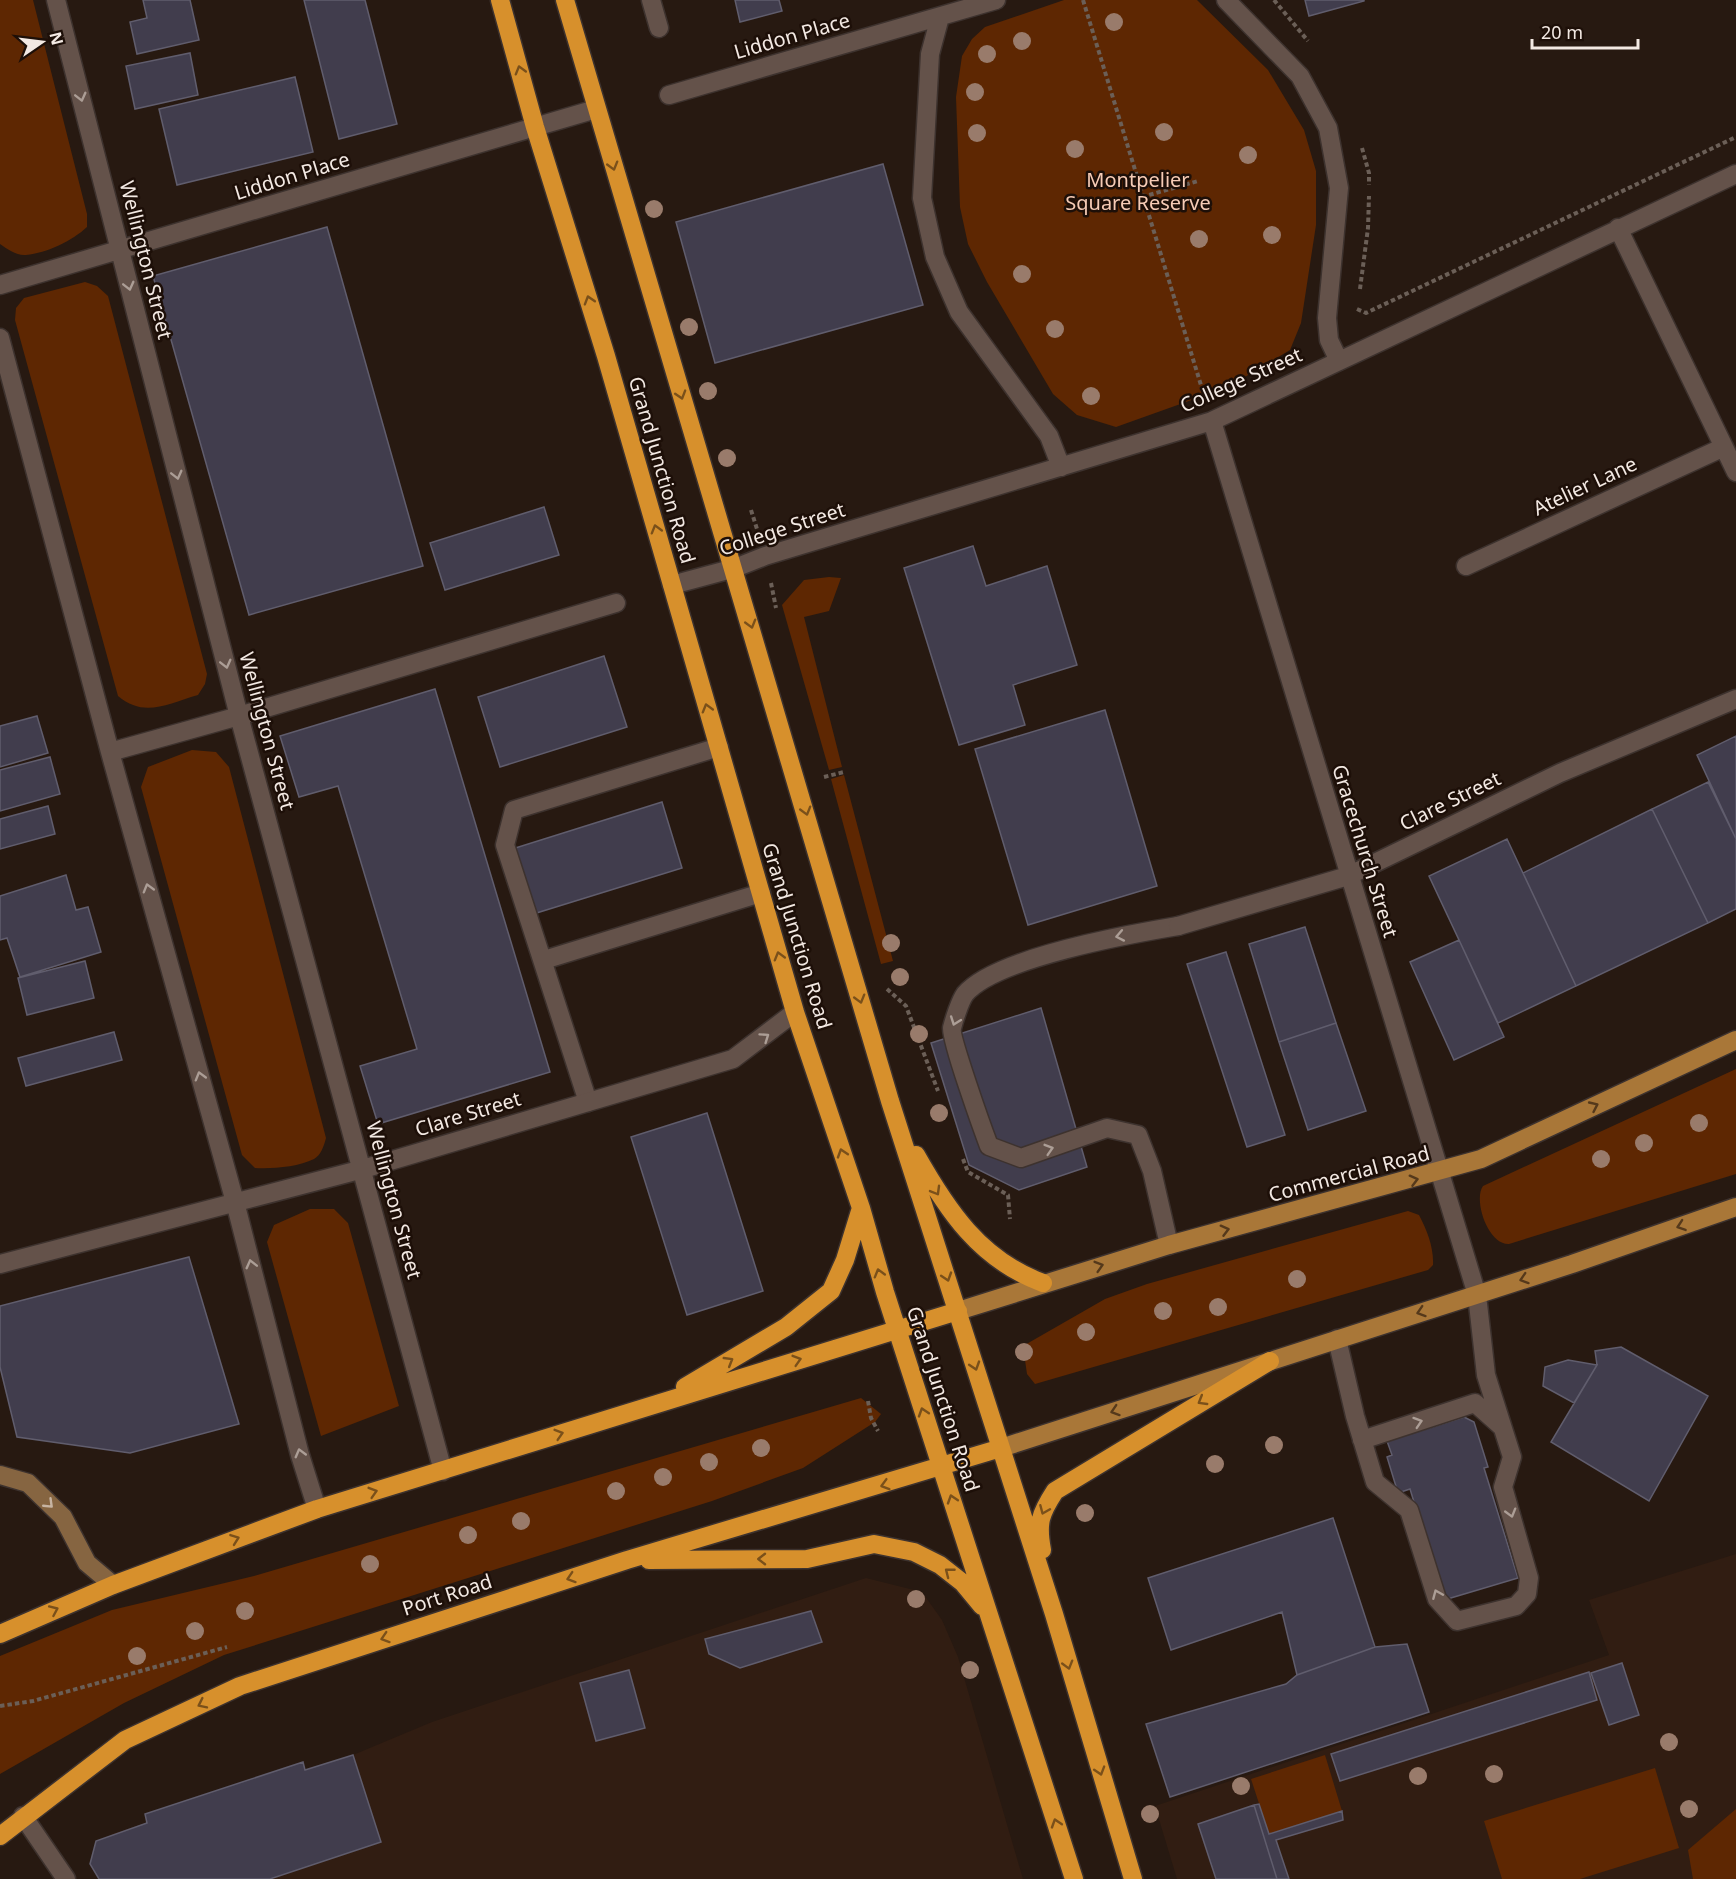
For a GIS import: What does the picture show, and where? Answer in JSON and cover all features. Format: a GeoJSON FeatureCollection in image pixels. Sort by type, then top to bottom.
{"type":"FeatureCollection","features":[{"type":"Feature","properties":{"kind":"highway","name":"Grand Junction Road"},"geometry":{"type":"LineString","coordinates":[[500,0],[535,127],[606,356],[795,1012],[861,1208],[897,1329],[1074,1879]]}},
{"type":"Feature","properties":{"kind":"highway","name":"Grand Junction Road"},"geometry":{"type":"LineString","coordinates":[[565,0],[596,110],[735,568],[890,1101],[1054,1614],[1133,1879]]}},
{"type":"Feature","properties":{"kind":"highway"},"geometry":{"type":"LineString","coordinates":[[890,1101],[916,1155],[945,1206],[988,1252],[1025,1277],[1043,1283]]}},
{"type":"Feature","properties":{"kind":"highway"},"geometry":{"type":"LineString","coordinates":[[661,1402],[786,1327],[831,1291],[846,1260],[861,1208]]}},
{"type":"Feature","properties":{"kind":"highway"},"geometry":{"type":"LineString","coordinates":[[0,1634],[113,1585],[317,1509],[958,1311]]}},
{"type":"Feature","properties":{"kind":"highway"},"geometry":{"type":"LineString","coordinates":[[1054,1614],[1039,1529],[1042,1511],[1054,1491],[1270,1361]]}},
{"type":"Feature","properties":{"kind":"highway","name":"Port Road"},"geometry":{"type":"LineString","coordinates":[[0,1836],[23,1816],[125,1740],[240,1686],[627,1560],[1001,1448]]}},
{"type":"Feature","properties":{"kind":"highway"},"geometry":{"type":"LineString","coordinates":[[627,1560],[807,1559],[874,1544],[914,1552],[940,1564],[963,1583],[989,1615]]}},
{"type":"Feature","properties":{"kind":"main road","name":"Commercial Road"},"geometry":{"type":"LineString","coordinates":[[958,1311],[1169,1245],[1441,1172],[1481,1159],[1736,1040]]}},
{"type":"Feature","properties":{"kind":"main road"},"geometry":{"type":"LineString","coordinates":[[1001,1448],[1736,1208]]}},
{"type":"Feature","properties":{"kind":"street","name":"Wellington Street"},"geometry":{"type":"LineString","coordinates":[[56,0],[239,716],[443,1471]]}},
{"type":"Feature","properties":{"kind":"street"},"geometry":{"type":"LineString","coordinates":[[651,0],[659,28]]}},
{"type":"Feature","properties":{"kind":"street","name":"Liddon Place"},"geometry":{"type":"LineString","coordinates":[[669,95],[996,0]]}},
{"type":"Feature","properties":{"kind":"street"},"geometry":{"type":"LineString","coordinates":[[1226,0],[1300,76],[1328,128],[1339,188],[1327,318],[1329,340],[1339,361]]}},
{"type":"Feature","properties":{"kind":"street"},"geometry":{"type":"LineString","coordinates":[[940,17],[930,54],[922,198],[935,256],[959,312],[1049,436],[1061,466]]}},
{"type":"Feature","properties":{"kind":"street","name":"Liddon Place"},"geometry":{"type":"LineString","coordinates":[[0,285],[596,110]]}},
{"type":"Feature","properties":{"kind":"street","name":"College Street"},"geometry":{"type":"LineString","coordinates":[[672,585],[735,568],[765,556],[1212,421],[1736,174]]}},
{"type":"Feature","properties":{"kind":"street"},"geometry":{"type":"LineString","coordinates":[[1618,228],[1736,472]]}},
{"type":"Feature","properties":{"kind":"street"},"geometry":{"type":"LineString","coordinates":[[0,338],[110,752],[235,1202],[300,1455],[317,1509]]}},
{"type":"Feature","properties":{"kind":"street","name":"Gracechurch Street"},"geometry":{"type":"LineString","coordinates":[[1212,421],[1348,876],[1477,1294],[1486,1374],[1512,1457],[1503,1487],[1530,1578],[1527,1594],[1516,1606],[1457,1621],[1450,1616],[1437,1599],[1409,1510],[1375,1482],[1362,1440]]}},
{"type":"Feature","properties":{"kind":"street","name":"Atelier Lane"},"geometry":{"type":"LineString","coordinates":[[1466,566],[1724,447]]}},
{"type":"Feature","properties":{"kind":"street"},"geometry":{"type":"LineString","coordinates":[[110,752],[239,716],[616,603]]}},
{"type":"Feature","properties":{"kind":"street","name":"Clare Street"},"geometry":{"type":"LineString","coordinates":[[1169,1245],[1152,1171],[1138,1135],[1107,1128],[1020,1158],[989,1146],[951,1030],[965,994],[989,978],[1076,946],[1120,935],[1178,927],[1348,876],[1551,777],[1736,699]]}},
{"type":"Feature","properties":{"kind":"street"},"geometry":{"type":"LineString","coordinates":[[588,1102],[544,960],[533,938],[505,845],[514,810],[719,747]]}},
{"type":"Feature","properties":{"kind":"street"},"geometry":{"type":"LineString","coordinates":[[544,960],[761,893]]}},
{"type":"Feature","properties":{"kind":"street","name":"Clare Street"},"geometry":{"type":"LineString","coordinates":[[0,1264],[363,1169],[733,1059],[795,1012]]}},
{"type":"Feature","properties":{"kind":"street"},"geometry":{"type":"LineString","coordinates":[[1337,1339],[1362,1440],[1475,1403]]}},
{"type":"Feature","properties":{"kind":"street"},"geometry":{"type":"LineString","coordinates":[[1475,1403],[1486,1374]]}},
{"type":"Feature","properties":{"kind":"street"},"geometry":{"type":"LineString","coordinates":[[1475,1403],[1503,1428]]}},
{"type":"Feature","properties":{"kind":"street"},"geometry":{"type":"LineString","coordinates":[[0,1475],[28,1483],[63,1517],[87,1563],[113,1585]]}},
{"type":"Feature","properties":{"kind":"street"},"geometry":{"type":"LineString","coordinates":[[23,1816],[66,1879]]}},
{"type":"Feature","properties":{"kind":"path"},"geometry":{"type":"LineString","coordinates":[[1083,0],[1212,421]]}},
{"type":"Feature","properties":{"kind":"path"},"geometry":{"type":"LineString","coordinates":[[1274,0],[1315,50]]}},
{"type":"Feature","properties":{"kind":"path"},"geometry":{"type":"LineString","coordinates":[[1360,140],[1369,173],[1368,228],[1357,310],[1366,313],[1736,137]]}},
{"type":"Feature","properties":{"kind":"path"},"geometry":{"type":"LineString","coordinates":[[1142,197],[1198,181]]}},
{"type":"Feature","properties":{"kind":"path"},"geometry":{"type":"LineString","coordinates":[[751,510],[765,556],[779,619]]}},
{"type":"Feature","properties":{"kind":"path"},"geometry":{"type":"LineString","coordinates":[[821,766],[827,788]]}},
{"type":"Feature","properties":{"kind":"path"},"geometry":{"type":"LineString","coordinates":[[824,777],[844,772]]}},
{"type":"Feature","properties":{"kind":"path"},"geometry":{"type":"LineString","coordinates":[[886,988],[906,1006],[939,1095]]}},
{"type":"Feature","properties":{"kind":"path"},"geometry":{"type":"LineString","coordinates":[[960,1150],[968,1172],[1008,1195],[1010,1219]]}},
{"type":"Feature","properties":{"kind":"path"},"geometry":{"type":"LineString","coordinates":[[868,1401],[871,1418],[878,1431]]}},
{"type":"Feature","properties":{"kind":"path"},"geometry":{"type":"LineString","coordinates":[[0,1706],[33,1701],[227,1647]]}},
{"type":"Feature","properties":{"kind":"shaded area"},"geometry":{"type":"Polygon","coordinates":[[[1736,1554],[1736,1879],[1177,1879],[1155,1806],[1609,1655],[1589,1600],[1736,1554]]]}},
{"type":"Feature","properties":{"kind":"shaded area"},"geometry":{"type":"Polygon","coordinates":[[[866,1578],[922,1592],[942,1620],[958,1657],[1023,1879],[102,1879],[90,1864],[112,1834],[353,1755],[432,1722],[866,1578]]]}},
{"type":"Feature","properties":{"kind":"green space"},"geometry":{"type":"Polygon","coordinates":[[[0,0],[33,0],[87,214],[87,227],[74,237],[51,249],[26,255],[16,253],[0,244],[0,0]]]}},
{"type":"Feature","properties":{"kind":"green space","name":"Montpelier Square Reserve"},"geometry":{"type":"Polygon","coordinates":[[[1064,0],[1197,0],[1268,70],[1304,130],[1316,171],[1316,225],[1301,323],[1290,350],[1228,387],[1116,427],[1077,415],[1053,394],[987,282],[968,244],[960,207],[956,97],[962,56],[972,39],[985,27],[1064,0]]]}},
{"type":"Feature","properties":{"kind":"green space"},"geometry":{"type":"Polygon","coordinates":[[[85,282],[97,286],[108,296],[207,674],[205,684],[198,695],[156,707],[137,706],[118,696],[15,320],[16,308],[24,298],[85,282]]]}},
{"type":"Feature","properties":{"kind":"green space"},"geometry":{"type":"Polygon","coordinates":[[[841,578],[829,611],[804,617],[842,767],[829,770],[782,605],[804,580],[841,578]]]}},
{"type":"Feature","properties":{"kind":"green space"},"geometry":{"type":"Polygon","coordinates":[[[192,750],[216,752],[229,767],[326,1138],[319,1155],[293,1166],[255,1168],[242,1155],[141,787],[148,767],[192,750]]]}},
{"type":"Feature","properties":{"kind":"green space"},"geometry":{"type":"Polygon","coordinates":[[[844,775],[893,961],[881,964],[831,779],[844,775]]]}},
{"type":"Feature","properties":{"kind":"green space"},"geometry":{"type":"Polygon","coordinates":[[[1736,1069],[1736,1174],[1509,1244],[1501,1242],[1489,1230],[1481,1211],[1480,1193],[1483,1186],[1736,1069]]]}},
{"type":"Feature","properties":{"kind":"green space"},"geometry":{"type":"Polygon","coordinates":[[[310,1209],[334,1209],[348,1223],[399,1406],[321,1436],[267,1242],[274,1225],[310,1209]]]}},
{"type":"Feature","properties":{"kind":"green space"},"geometry":{"type":"Polygon","coordinates":[[[1408,1211],[1419,1215],[1425,1227],[1433,1265],[1428,1270],[1035,1384],[1027,1374],[1023,1346],[1105,1299],[1147,1284],[1408,1211]]]}},
{"type":"Feature","properties":{"kind":"green space"},"geometry":{"type":"Polygon","coordinates":[[[861,1398],[881,1414],[875,1422],[803,1468],[712,1501],[224,1655],[124,1703],[0,1774],[0,1656],[112,1610],[254,1576],[861,1398]]]}},
{"type":"Feature","properties":{"kind":"green space"},"geometry":{"type":"Polygon","coordinates":[[[1325,1755],[1342,1811],[1269,1834],[1251,1779],[1325,1755]]]}},
{"type":"Feature","properties":{"kind":"green space"},"geometry":{"type":"Polygon","coordinates":[[[1655,1768],[1679,1848],[1580,1879],[1502,1879],[1484,1821],[1655,1768]]]}},
{"type":"Feature","properties":{"kind":"green space"},"geometry":{"type":"Polygon","coordinates":[[[1736,1809],[1736,1879],[1693,1879],[1688,1850],[1736,1809]]]}},
{"type":"Feature","properties":{"kind":"building"},"geometry":{"type":"Polygon","coordinates":[[[143,0],[190,0],[199,40],[137,54],[130,22],[147,18],[143,0]]]}},
{"type":"Feature","properties":{"kind":"building"},"geometry":{"type":"Polygon","coordinates":[[[304,0],[365,0],[397,124],[339,139],[304,0]]]}},
{"type":"Feature","properties":{"kind":"building"},"geometry":{"type":"Polygon","coordinates":[[[735,0],[779,0],[782,11],[740,22],[735,0]]]}},
{"type":"Feature","properties":{"kind":"building"},"geometry":{"type":"Polygon","coordinates":[[[1305,0],[1364,0],[1364,1],[1309,16],[1305,0]]]}},
{"type":"Feature","properties":{"kind":"building"},"geometry":{"type":"Polygon","coordinates":[[[190,53],[198,95],[135,109],[126,66],[190,53]]]}},
{"type":"Feature","properties":{"kind":"building"},"geometry":{"type":"Polygon","coordinates":[[[295,77],[313,152],[177,185],[159,109],[295,77]]]}},
{"type":"Feature","properties":{"kind":"building"},"geometry":{"type":"Polygon","coordinates":[[[883,164],[923,305],[715,363],[676,222],[883,164]]]}},
{"type":"Feature","properties":{"kind":"building"},"geometry":{"type":"Polygon","coordinates":[[[327,227],[423,566],[249,615],[153,276],[327,227]]]}},
{"type":"Feature","properties":{"kind":"building"},"geometry":{"type":"Polygon","coordinates":[[[544,507],[559,555],[445,590],[430,543],[544,507]]]}},
{"type":"Feature","properties":{"kind":"building"},"geometry":{"type":"Polygon","coordinates":[[[973,546],[986,586],[1047,566],[1077,665],[1013,685],[1025,725],[959,745],[904,568],[973,546]]]}},
{"type":"Feature","properties":{"kind":"building"},"geometry":{"type":"Polygon","coordinates":[[[604,656],[627,727],[500,767],[478,697],[604,656]]]}},
{"type":"Feature","properties":{"kind":"building"},"geometry":{"type":"Polygon","coordinates":[[[435,689],[550,1072],[378,1124],[360,1066],[417,1049],[338,786],[299,797],[280,736],[435,689]]]}},
{"type":"Feature","properties":{"kind":"building"},"geometry":{"type":"Polygon","coordinates":[[[1105,710],[1157,886],[1028,925],[975,749],[1105,710]]]}},
{"type":"Feature","properties":{"kind":"building"},"geometry":{"type":"Polygon","coordinates":[[[37,716],[48,753],[0,767],[0,726],[37,716]]]}},
{"type":"Feature","properties":{"kind":"building"},"geometry":{"type":"Polygon","coordinates":[[[1736,736],[1736,839],[1697,755],[1736,736]]]}},
{"type":"Feature","properties":{"kind":"building"},"geometry":{"type":"Polygon","coordinates":[[[50,757],[60,794],[0,811],[0,770],[50,757]]]}},
{"type":"Feature","properties":{"kind":"building"},"geometry":{"type":"Polygon","coordinates":[[[1708,782],[1736,839],[1736,909],[1708,923],[1652,809],[1708,782]]]}},
{"type":"Feature","properties":{"kind":"building"},"geometry":{"type":"Polygon","coordinates":[[[662,802],[682,868],[530,915],[509,850],[662,802]]]}},
{"type":"Feature","properties":{"kind":"building"},"geometry":{"type":"Polygon","coordinates":[[[48,806],[55,834],[0,849],[0,819],[48,806]]]}},
{"type":"Feature","properties":{"kind":"building"},"geometry":{"type":"Polygon","coordinates":[[[1652,809],[1708,923],[1576,986],[1523,873],[1652,809]]]}},
{"type":"Feature","properties":{"kind":"building"},"geometry":{"type":"Polygon","coordinates":[[[1507,839],[1576,986],[1498,1023],[1429,876],[1507,839]]]}},
{"type":"Feature","properties":{"kind":"building"},"geometry":{"type":"Polygon","coordinates":[[[66,875],[76,910],[88,907],[101,952],[20,977],[7,938],[0,940],[0,896],[66,875]]]}},
{"type":"Feature","properties":{"kind":"building"},"geometry":{"type":"Polygon","coordinates":[[[1305,927],[1336,1023],[1279,1042],[1249,944],[1305,927]]]}},
{"type":"Feature","properties":{"kind":"building"},"geometry":{"type":"Polygon","coordinates":[[[1459,940],[1504,1037],[1454,1060],[1410,962],[1459,940]]]}},
{"type":"Feature","properties":{"kind":"building"},"geometry":{"type":"Polygon","coordinates":[[[1226,952],[1285,1135],[1247,1147],[1187,964],[1226,952]]]}},
{"type":"Feature","properties":{"kind":"building"},"geometry":{"type":"Polygon","coordinates":[[[85,961],[94,998],[27,1015],[18,978],[85,961]]]}},
{"type":"Feature","properties":{"kind":"building"},"geometry":{"type":"Polygon","coordinates":[[[1041,1008],[1087,1167],[1019,1190],[969,1165],[931,1043],[1041,1008]]]}},
{"type":"Feature","properties":{"kind":"building"},"geometry":{"type":"Polygon","coordinates":[[[1336,1023],[1366,1111],[1308,1130],[1279,1042],[1336,1023]]]}},
{"type":"Feature","properties":{"kind":"building"},"geometry":{"type":"Polygon","coordinates":[[[114,1032],[122,1060],[26,1086],[18,1058],[114,1032]]]}},
{"type":"Feature","properties":{"kind":"building"},"geometry":{"type":"Polygon","coordinates":[[[707,1113],[763,1291],[687,1315],[631,1137],[707,1113]]]}},
{"type":"Feature","properties":{"kind":"building"},"geometry":{"type":"Polygon","coordinates":[[[189,1257],[239,1424],[130,1453],[17,1437],[0,1367],[0,1306],[189,1257]]]}},
{"type":"Feature","properties":{"kind":"building"},"geometry":{"type":"Polygon","coordinates":[[[1621,1347],[1708,1396],[1649,1501],[1551,1442],[1597,1365],[1595,1351],[1621,1347]]]}},
{"type":"Feature","properties":{"kind":"building"},"geometry":{"type":"Polygon","coordinates":[[[1568,1360],[1597,1365],[1574,1403],[1543,1386],[1545,1367],[1568,1360]]]}},
{"type":"Feature","properties":{"kind":"building"},"geometry":{"type":"Polygon","coordinates":[[[1464,1417],[1474,1422],[1488,1467],[1484,1468],[1518,1578],[1444,1600],[1410,1489],[1398,1493],[1387,1457],[1392,1455],[1387,1441],[1464,1417]]]}},
{"type":"Feature","properties":{"kind":"building"},"geometry":{"type":"Polygon","coordinates":[[[1333,1518],[1375,1647],[1297,1675],[1282,1612],[1171,1650],[1148,1578],[1333,1518]]]}},
{"type":"Feature","properties":{"kind":"building"},"geometry":{"type":"Polygon","coordinates":[[[811,1611],[822,1642],[740,1668],[709,1654],[705,1639],[811,1611]]]}},
{"type":"Feature","properties":{"kind":"building"},"geometry":{"type":"Polygon","coordinates":[[[1407,1644],[1429,1712],[1170,1797],[1146,1724],[1286,1684],[1297,1675],[1375,1647],[1407,1644]]]}},
{"type":"Feature","properties":{"kind":"building"},"geometry":{"type":"Polygon","coordinates":[[[1622,1663],[1639,1715],[1609,1725],[1591,1673],[1622,1663]]]}},
{"type":"Feature","properties":{"kind":"building"},"geometry":{"type":"Polygon","coordinates":[[[629,1670],[645,1728],[596,1741],[580,1683],[629,1670]]]}},
{"type":"Feature","properties":{"kind":"building"},"geometry":{"type":"Polygon","coordinates":[[[1589,1672],[1597,1700],[1340,1781],[1331,1754],[1589,1672]]]}},
{"type":"Feature","properties":{"kind":"building"},"geometry":{"type":"Polygon","coordinates":[[[353,1755],[381,1842],[270,1879],[99,1879],[90,1864],[96,1841],[147,1823],[145,1814],[303,1762],[305,1770],[353,1755]]]}},
{"type":"Feature","properties":{"kind":"building"},"geometry":{"type":"Polygon","coordinates":[[[1259,1804],[1269,1834],[1342,1811],[1343,1820],[1276,1840],[1289,1879],[1277,1879],[1254,1805],[1259,1804]]]}},
{"type":"Feature","properties":{"kind":"building"},"geometry":{"type":"Polygon","coordinates":[[[1254,1805],[1277,1879],[1216,1879],[1198,1824],[1254,1805]]]}}]}
